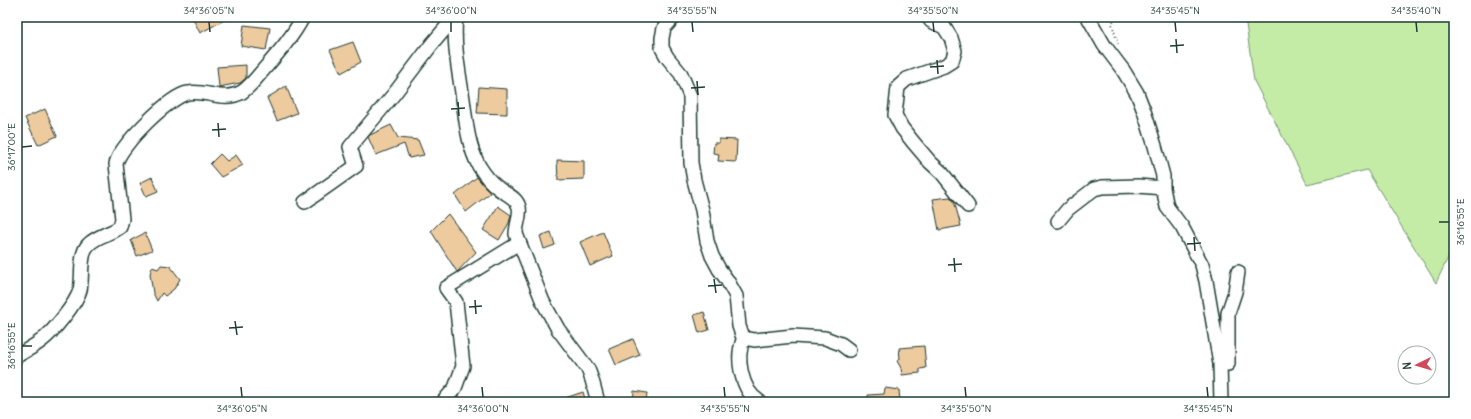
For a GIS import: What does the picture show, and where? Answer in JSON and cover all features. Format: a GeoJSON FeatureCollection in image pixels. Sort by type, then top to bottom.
{"type":"FeatureCollection","features":[{"type":"Feature","properties":{"kind":"street"},"geometry":{"type":"LineString","coordinates":[[17,356],[32,348],[48,336],[75,301],[79,292],[83,256],[87,246],[120,227],[122,219],[116,164],[118,157],[132,139],[171,100],[180,95],[189,92],[196,92],[228,96],[243,92],[280,51],[303,17]]}},
{"type":"Feature","properties":{"kind":"street"},"geometry":{"type":"LineString","coordinates":[[305,202],[356,166],[350,147],[456,17]]}},
{"type":"Feature","properties":{"kind":"street"},"geometry":{"type":"LineString","coordinates":[[456,17],[458,70],[468,138],[476,160],[487,177],[497,188],[512,197],[518,203],[519,210],[516,228],[519,243],[527,258],[546,308],[558,329],[588,369],[598,402]]}},
{"type":"Feature","properties":{"kind":"street"},"geometry":{"type":"LineString","coordinates":[[674,17],[664,28],[662,48],[667,57],[681,74],[690,96],[691,163],[694,180],[712,256],[736,296],[739,326],[744,338]]}},
{"type":"Feature","properties":{"kind":"street"},"geometry":{"type":"LineString","coordinates":[[928,17],[931,21],[944,27],[952,38],[955,51],[952,61],[944,66],[907,79],[898,87],[895,115],[902,128],[913,142],[930,162],[942,173],[968,206]]}},
{"type":"Feature","properties":{"kind":"street"},"geometry":{"type":"LineString","coordinates":[[1088,17],[1104,45],[1127,76],[1144,111],[1163,176],[1163,188],[1167,207],[1182,227],[1202,265],[1208,287],[1220,364],[1221,402]]}},
{"type":"Feature","properties":{"kind":"street"},"geometry":{"type":"LineString","coordinates":[[1058,221],[1068,209],[1094,189],[1102,187],[1138,186],[1163,188]]}},
{"type":"Feature","properties":{"kind":"street"},"geometry":{"type":"LineString","coordinates":[[443,402],[455,388],[463,366],[456,302],[446,288],[519,243]]}},
{"type":"Feature","properties":{"kind":"street"},"geometry":{"type":"LineString","coordinates":[[1220,364],[1228,364],[1228,313],[1235,292],[1238,272]]}},
{"type":"Feature","properties":{"kind":"street"},"geometry":{"type":"LineString","coordinates":[[744,338],[754,340],[793,336],[825,338],[841,344],[849,350]]}},
{"type":"Feature","properties":{"kind":"street"},"geometry":{"type":"LineString","coordinates":[[744,338],[740,346],[743,377],[750,393],[760,402]]}},
{"type":"Feature","properties":{"kind":"green space"},"geometry":{"type":"Polygon","coordinates":[[[1245,17],[1454,17],[1454,245],[1436,283],[1367,170],[1307,184],[1254,81],[1245,17]]]}},
{"type":"Feature","properties":{"kind":"building"},"geometry":{"type":"Polygon","coordinates":[[[192,17],[230,17],[200,33],[192,17]]]}},
{"type":"Feature","properties":{"kind":"building"},"geometry":{"type":"Polygon","coordinates":[[[244,25],[270,28],[266,50],[241,46],[244,25]]]}},
{"type":"Feature","properties":{"kind":"building"},"geometry":{"type":"Polygon","coordinates":[[[353,42],[361,62],[341,73],[330,50],[353,42]]]}},
{"type":"Feature","properties":{"kind":"building"},"geometry":{"type":"Polygon","coordinates":[[[246,65],[246,78],[240,83],[219,87],[217,67],[246,65]]]}},
{"type":"Feature","properties":{"kind":"building"},"geometry":{"type":"Polygon","coordinates":[[[286,86],[297,113],[277,121],[267,98],[286,86]]]}},
{"type":"Feature","properties":{"kind":"building"},"geometry":{"type":"Polygon","coordinates":[[[479,87],[507,89],[507,114],[477,113],[479,87]]]}},
{"type":"Feature","properties":{"kind":"building"},"geometry":{"type":"Polygon","coordinates":[[[45,109],[57,136],[38,145],[25,118],[45,109]]]}},
{"type":"Feature","properties":{"kind":"building"},"geometry":{"type":"Polygon","coordinates":[[[391,125],[398,138],[418,140],[424,155],[409,158],[404,144],[376,155],[368,137],[391,125]]]}},
{"type":"Feature","properties":{"kind":"building"},"geometry":{"type":"Polygon","coordinates":[[[719,139],[737,140],[736,162],[718,161],[719,154],[713,153],[714,143],[719,143],[719,139]]]}},
{"type":"Feature","properties":{"kind":"building"},"geometry":{"type":"Polygon","coordinates":[[[220,154],[227,161],[236,155],[243,165],[221,177],[210,164],[220,154]]]}},
{"type":"Feature","properties":{"kind":"building"},"geometry":{"type":"Polygon","coordinates":[[[557,160],[584,161],[584,179],[558,180],[557,160]]]}},
{"type":"Feature","properties":{"kind":"building"},"geometry":{"type":"Polygon","coordinates":[[[152,177],[158,191],[146,196],[140,183],[152,177]]]}},
{"type":"Feature","properties":{"kind":"building"},"geometry":{"type":"Polygon","coordinates":[[[477,177],[490,193],[466,212],[455,195],[477,177]]]}},
{"type":"Feature","properties":{"kind":"building"},"geometry":{"type":"Polygon","coordinates":[[[950,197],[954,201],[961,226],[939,230],[933,199],[950,197]]]}},
{"type":"Feature","properties":{"kind":"building"},"geometry":{"type":"Polygon","coordinates":[[[498,206],[511,215],[509,223],[499,240],[483,230],[498,206]]]}},
{"type":"Feature","properties":{"kind":"building"},"geometry":{"type":"Polygon","coordinates":[[[448,214],[476,252],[457,272],[431,231],[448,214]]]}},
{"type":"Feature","properties":{"kind":"building"},"geometry":{"type":"Polygon","coordinates":[[[551,232],[555,245],[544,249],[540,236],[551,232]]]}},
{"type":"Feature","properties":{"kind":"building"},"geometry":{"type":"Polygon","coordinates":[[[603,232],[613,256],[590,266],[580,242],[603,232]]]}},
{"type":"Feature","properties":{"kind":"building"},"geometry":{"type":"Polygon","coordinates":[[[145,233],[152,250],[137,256],[131,240],[145,233]]]}},
{"type":"Feature","properties":{"kind":"building"},"geometry":{"type":"Polygon","coordinates":[[[161,265],[170,266],[180,279],[174,289],[165,296],[162,293],[157,301],[153,293],[150,274],[152,267],[158,269],[161,265]]]}},
{"type":"Feature","properties":{"kind":"building"},"geometry":{"type":"Polygon","coordinates":[[[704,312],[709,330],[699,333],[694,315],[704,312]]]}},
{"type":"Feature","properties":{"kind":"building"},"geometry":{"type":"Polygon","coordinates":[[[633,339],[640,355],[616,365],[609,349],[633,339]]]}},
{"type":"Feature","properties":{"kind":"building"},"geometry":{"type":"Polygon","coordinates":[[[924,346],[926,368],[920,369],[920,373],[902,375],[901,368],[897,361],[900,359],[899,348],[924,346]]]}},
{"type":"Feature","properties":{"kind":"building"},"geometry":{"type":"Polygon","coordinates":[[[885,388],[899,390],[900,402],[868,402],[868,395],[884,394],[885,388]]]}},
{"type":"Feature","properties":{"kind":"building"},"geometry":{"type":"Polygon","coordinates":[[[634,391],[647,393],[646,402],[633,402],[634,391]]]}},
{"type":"Feature","properties":{"kind":"building"},"geometry":{"type":"Polygon","coordinates":[[[583,392],[586,402],[559,402],[559,400],[583,392]]]}}]}
